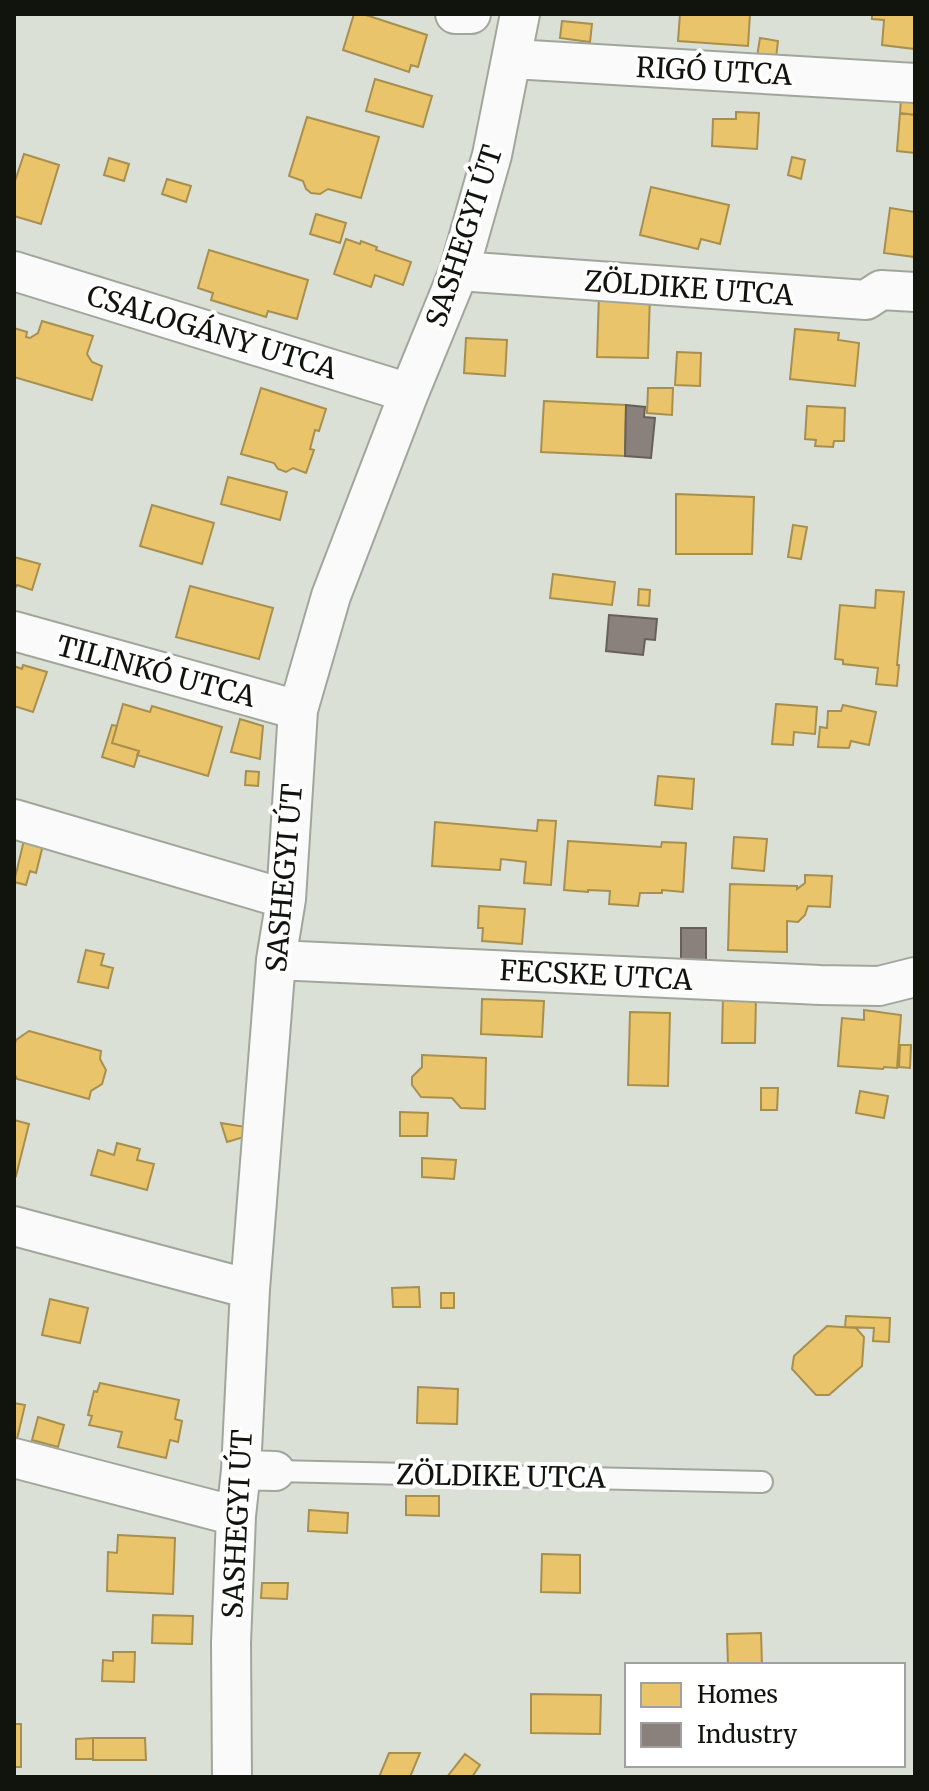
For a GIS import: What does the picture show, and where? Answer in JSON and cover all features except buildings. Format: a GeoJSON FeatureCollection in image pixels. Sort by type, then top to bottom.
{"type":"FeatureCollection","features":[{"type":"Feature","properties":{"kind":"street"},"geometry":{"type":"LineString","coordinates":[[456,14],[471,14]]}},
{"type":"Feature","properties":{"kind":"street","name":"SASHEGYI ÚT"},"geometry":{"type":"LineString","coordinates":[[232,1777],[231,1643],[236,1516],[258,1470],[250,1289],[276,960],[286,899],[298,710],[331,596],[459,271],[492,155],[520,14]]}},
{"type":"Feature","properties":{"kind":"street","name":"RIGÓ UTCA"},"geometry":{"type":"LineString","coordinates":[[513,59],[915,83]]}},
{"type":"Feature","properties":{"kind":"street","name":"CSALOGÁNY UTCA"},"geometry":{"type":"LineString","coordinates":[[14,271],[409,393]]}},
{"type":"Feature","properties":{"kind":"street","name":"ZÖLDIKE UTCA"},"geometry":{"type":"LineString","coordinates":[[459,271],[866,300],[881,290],[915,292]]}},
{"type":"Feature","properties":{"kind":"street","name":"TILINKÓ UTCA"},"geometry":{"type":"LineString","coordinates":[[14,631],[298,710]]}},
{"type":"Feature","properties":{"kind":"street"},"geometry":{"type":"LineString","coordinates":[[14,819],[286,899]]}},
{"type":"Feature","properties":{"kind":"street","name":"FECSKE UTCA"},"geometry":{"type":"LineString","coordinates":[[276,960],[820,985],[879,986],[915,977]]}},
{"type":"Feature","properties":{"kind":"street"},"geometry":{"type":"LineString","coordinates":[[14,1226],[250,1289]]}},
{"type":"Feature","properties":{"kind":"street"},"geometry":{"type":"LineString","coordinates":[[14,1458],[236,1516]]}},
{"type":"Feature","properties":{"kind":"lane","name":"ZÖLDIKE UTCA"},"geometry":{"type":"LineString","coordinates":[[258,1470],[762,1482]]}}]}
